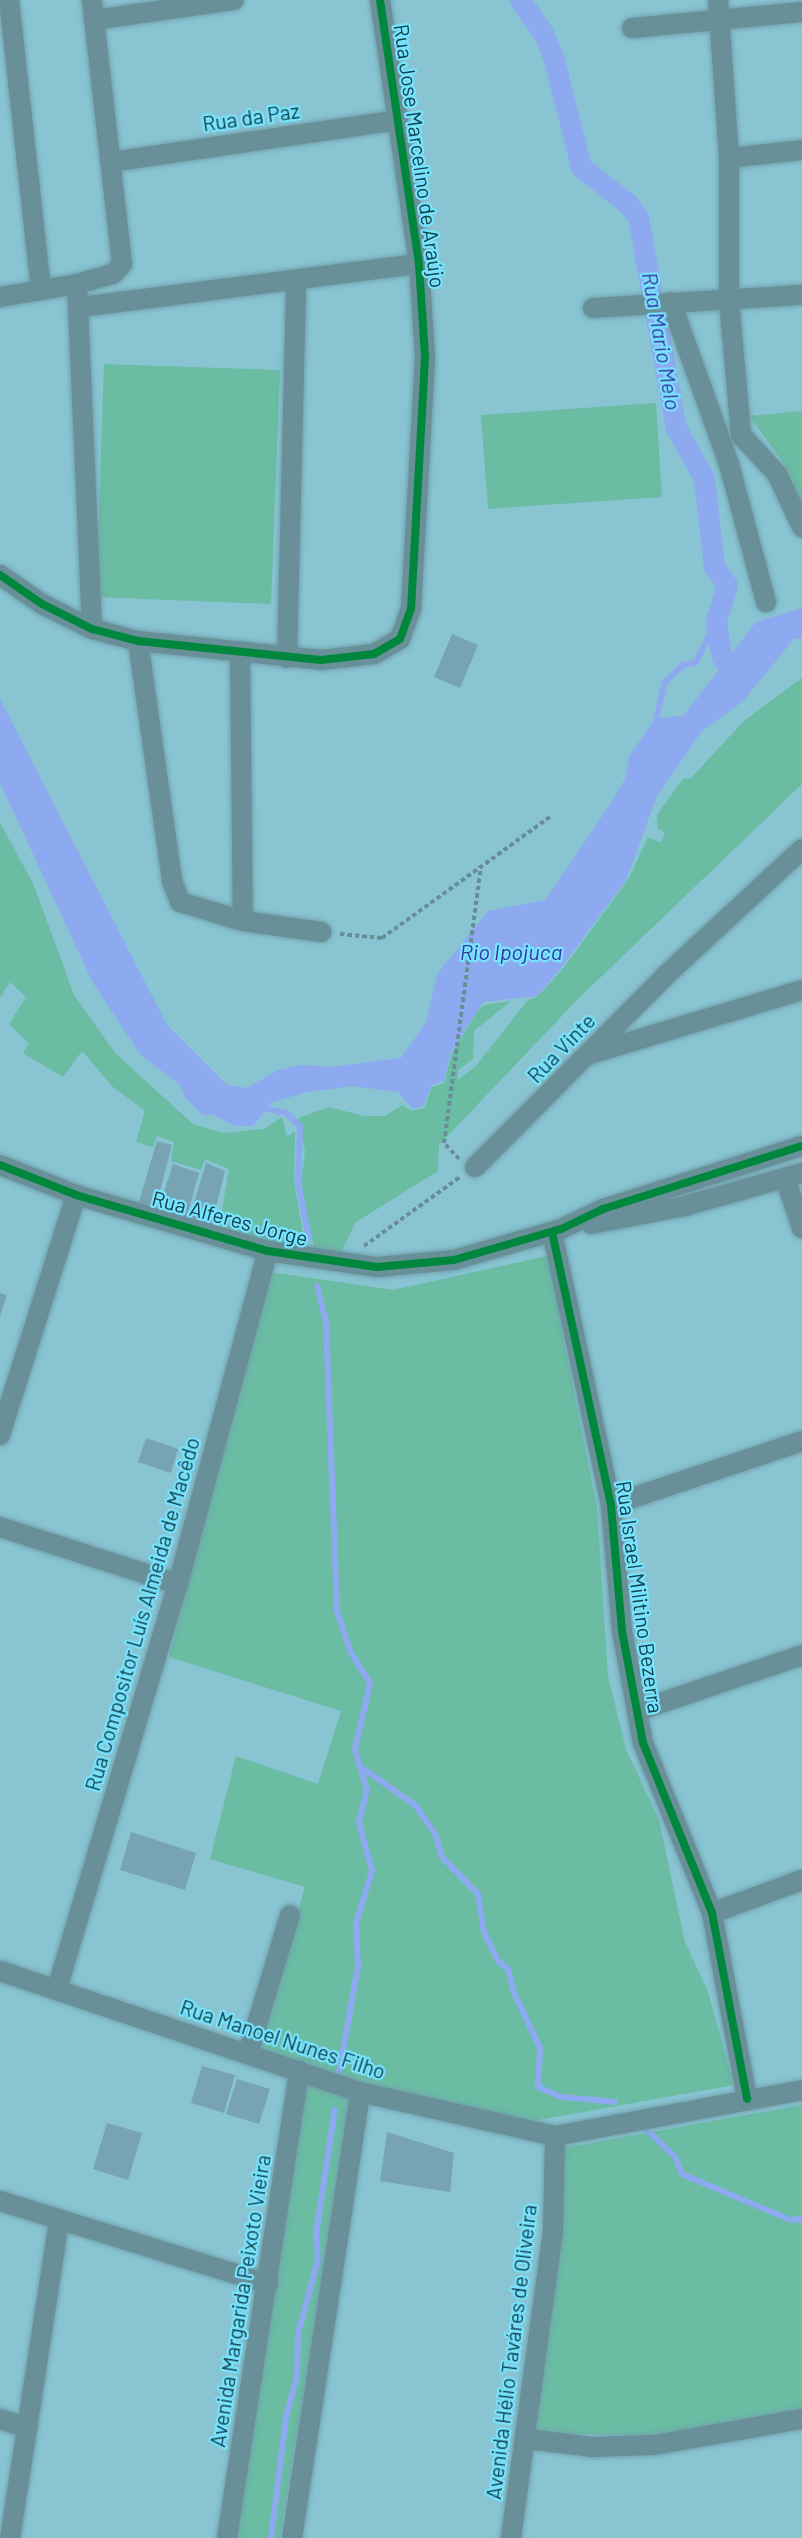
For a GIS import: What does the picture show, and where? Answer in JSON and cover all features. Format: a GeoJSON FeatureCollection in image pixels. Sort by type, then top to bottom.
{"type":"FeatureCollection","features":[{"type":"Feature","properties":{"kind":"street"},"geometry":{"type":"LineString","coordinates":[[9,0],[7,59],[41,290]]}},
{"type":"Feature","properties":{"kind":"street"},"geometry":{"type":"LineString","coordinates":[[0,297],[77,284],[113,274],[122,264],[92,0]]}},
{"type":"Feature","properties":{"kind":"street"},"geometry":{"type":"LineString","coordinates":[[94,20],[234,0]]}},
{"type":"Feature","properties":{"kind":"street","name":"Rua Jose Marcelino de Araújo"},"geometry":{"type":"LineString","coordinates":[[287,658],[362,657],[400,639],[411,609],[423,442],[419,264],[380,0]]}},
{"type":"Feature","properties":{"kind":"street"},"geometry":{"type":"LineString","coordinates":[[718,0],[729,158],[729,300],[741,435],[777,474],[802,527]]}},
{"type":"Feature","properties":{"kind":"street"},"geometry":{"type":"LineString","coordinates":[[632,28],[802,12]]}},
{"type":"Feature","properties":{"kind":"street","name":"Rua da Paz"},"geometry":{"type":"LineString","coordinates":[[111,162],[398,120]]}},
{"type":"Feature","properties":{"kind":"street"},"geometry":{"type":"LineString","coordinates":[[729,158],[802,150]]}},
{"type":"Feature","properties":{"kind":"street"},"geometry":{"type":"LineString","coordinates":[[81,307],[296,282],[419,264]]}},
{"type":"Feature","properties":{"kind":"street"},"geometry":{"type":"LineString","coordinates":[[0,575],[42,604],[92,629],[138,641],[287,658],[296,282]]}},
{"type":"Feature","properties":{"kind":"street"},"geometry":{"type":"LineString","coordinates":[[77,284],[81,307],[92,629]]}},
{"type":"Feature","properties":{"kind":"street"},"geometry":{"type":"LineString","coordinates":[[593,308],[802,296]]}},
{"type":"Feature","properties":{"kind":"street"},"geometry":{"type":"LineString","coordinates":[[671,303],[729,464],[766,602]]}},
{"type":"Feature","properties":{"kind":"street"},"geometry":{"type":"LineString","coordinates":[[138,641],[172,881],[180,902],[188,908],[243,921],[321,932]]}},
{"type":"Feature","properties":{"kind":"street"},"geometry":{"type":"LineString","coordinates":[[240,651],[243,921]]}},
{"type":"Feature","properties":{"kind":"street","name":"Rua Vinte"},"geometry":{"type":"LineString","coordinates":[[475,1167],[587,1055],[802,849]]}},
{"type":"Feature","properties":{"kind":"street"},"geometry":{"type":"LineString","coordinates":[[587,1055],[802,990]]}},
{"type":"Feature","properties":{"kind":"street"},"geometry":{"type":"LineString","coordinates":[[557,1230],[603,1209],[802,1146]]}},
{"type":"Feature","properties":{"kind":"street","name":"Rua Alferes Jorge"},"geometry":{"type":"LineString","coordinates":[[0,1165],[76,1195],[268,1251],[340,1262],[421,1265],[557,1230]]}},
{"type":"Feature","properties":{"kind":"street"},"geometry":{"type":"LineString","coordinates":[[557,1230],[685,1206],[793,1176],[802,1228]]}},
{"type":"Feature","properties":{"kind":"street"},"geometry":{"type":"LineString","coordinates":[[0,1435],[76,1195]]}},
{"type":"Feature","properties":{"kind":"street","name":"Rua Israel Militino Bezerra"},"geometry":{"type":"LineString","coordinates":[[557,1230],[611,1504],[622,1631],[637,1712],[653,1771],[712,1913],[747,2099]]}},
{"type":"Feature","properties":{"kind":"street","name":"Rua Compositor Luís Almeida de Macêdo"},"geometry":{"type":"LineString","coordinates":[[57,1989],[178,1584],[268,1251]]}},
{"type":"Feature","properties":{"kind":"street"},"geometry":{"type":"LineString","coordinates":[[611,1504],[802,1441]]}},
{"type":"Feature","properties":{"kind":"street"},"geometry":{"type":"LineString","coordinates":[[0,1527],[178,1584]]}},
{"type":"Feature","properties":{"kind":"street"},"geometry":{"type":"LineString","coordinates":[[637,1712],[802,1655]]}},
{"type":"Feature","properties":{"kind":"street"},"geometry":{"type":"LineString","coordinates":[[712,1913],[802,1880]]}},
{"type":"Feature","properties":{"kind":"street"},"geometry":{"type":"LineString","coordinates":[[248,2054],[290,1915]]}},
{"type":"Feature","properties":{"kind":"street","name":"Rua Manoel Nunes Filho"},"geometry":{"type":"LineString","coordinates":[[0,1971],[360,2092],[555,2136]]}},
{"type":"Feature","properties":{"kind":"street","name":"Avenida Margarida Peixoto Vieira"},"geometry":{"type":"LineString","coordinates":[[227,2538],[268,2284],[299,2071]]}},
{"type":"Feature","properties":{"kind":"street"},"geometry":{"type":"LineString","coordinates":[[555,2136],[802,2090]]}},
{"type":"Feature","properties":{"kind":"street"},"geometry":{"type":"LineString","coordinates":[[292,2538],[360,2092]]}},
{"type":"Feature","properties":{"kind":"street","name":"Avenida Hélio Taváres de Oliveira"},"geometry":{"type":"LineString","coordinates":[[511,2538],[528,2439],[553,2233],[555,2136]]}},
{"type":"Feature","properties":{"kind":"street"},"geometry":{"type":"LineString","coordinates":[[0,2201],[268,2284]]}},
{"type":"Feature","properties":{"kind":"street"},"geometry":{"type":"LineString","coordinates":[[10,2538],[59,2221]]}},
{"type":"Feature","properties":{"kind":"street"},"geometry":{"type":"LineString","coordinates":[[0,2420],[28,2428]]}},
{"type":"Feature","properties":{"kind":"street"},"geometry":{"type":"LineString","coordinates":[[528,2439],[592,2447],[654,2445],[802,2420]]}},
{"type":"Feature","properties":{"kind":"path"},"geometry":{"type":"LineString","coordinates":[[321,932],[382,938],[549,817]]}},
{"type":"Feature","properties":{"kind":"path"},"geometry":{"type":"LineString","coordinates":[[444,1143],[479,905],[482,866]]}},
{"type":"Feature","properties":{"kind":"path"},"geometry":{"type":"LineString","coordinates":[[340,1262],[475,1167]]}},
{"type":"Feature","properties":{"kind":"green space"},"geometry":{"type":"Polygon","coordinates":[[[104,364],[280,370],[271,604],[96,597],[104,364]]]}},
{"type":"Feature","properties":{"kind":"green space"},"geometry":{"type":"Polygon","coordinates":[[[656,403],[662,497],[488,509],[481,415],[656,403]]]}},
{"type":"Feature","properties":{"kind":"green space"},"geometry":{"type":"Polygon","coordinates":[[[802,411],[802,507],[783,462],[749,416],[802,411]]]}},
{"type":"Feature","properties":{"kind":"green space"},"geometry":{"type":"Polygon","coordinates":[[[802,678],[802,784],[578,999],[439,1145],[438,1171],[356,1222],[339,1256],[315,1253],[301,1183],[305,1151],[298,1118],[329,1107],[364,1116],[385,1116],[402,1105],[412,1111],[424,1108],[432,1087],[444,1083],[452,1053],[478,1010],[484,1005],[511,1001],[474,1031],[473,1059],[458,1070],[458,1080],[475,1067],[528,1000],[537,997],[562,970],[629,878],[648,837],[661,843],[665,833],[658,829],[657,815],[683,779],[691,778],[745,720],[802,678]]]}},
{"type":"Feature","properties":{"kind":"green space"},"geometry":{"type":"Polygon","coordinates":[[[0,823],[33,883],[74,995],[115,1053],[193,1124],[223,1133],[264,1129],[282,1117],[287,1137],[295,1131],[294,1181],[306,1251],[219,1228],[229,1169],[205,1159],[201,1170],[171,1161],[174,1142],[157,1136],[153,1147],[136,1142],[145,1111],[113,1087],[82,1051],[63,1077],[23,1053],[29,1043],[9,1024],[26,997],[10,982],[0,998],[0,823]]]}},
{"type":"Feature","properties":{"kind":"green space"},"geometry":{"type":"Polygon","coordinates":[[[547,1256],[597,1508],[608,1676],[626,1749],[659,1820],[685,1942],[708,1992],[734,2085],[522,2123],[361,2086],[256,2051],[305,1887],[210,1859],[236,1756],[318,1784],[341,1711],[169,1657],[269,1272],[393,1290],[547,1256]]]}},
{"type":"Feature","properties":{"kind":"green space"},"geometry":{"type":"Polygon","coordinates":[[[304,2084],[351,2098],[280,2538],[233,2538],[304,2084]]]}},
{"type":"Feature","properties":{"kind":"green space"},"geometry":{"type":"Polygon","coordinates":[[[802,2105],[802,2411],[656,2436],[537,2433],[564,2148],[802,2105]]]}},
{"type":"Feature","properties":{"kind":"water","name":"Rio Ipojuca"},"geometry":{"type":"Polygon","coordinates":[[[802,608],[802,638],[794,639],[742,702],[701,732],[657,796],[626,880],[561,968],[537,996],[483,1002],[451,1052],[444,1081],[432,1085],[423,1106],[413,1109],[398,1092],[353,1086],[307,1092],[271,1103],[253,1126],[235,1126],[214,1115],[203,1115],[185,1098],[180,1085],[140,1054],[93,983],[0,783],[0,699],[167,1025],[227,1085],[247,1088],[278,1070],[302,1065],[330,1067],[401,1058],[426,1022],[437,974],[488,911],[545,900],[609,806],[625,779],[629,756],[656,718],[683,716],[756,622],[802,608]]]}},
{"type":"Feature","properties":{"kind":"building"},"geometry":{"type":"Polygon","coordinates":[[[452,634],[478,645],[460,688],[434,677],[452,634]]]}},
{"type":"Feature","properties":{"kind":"building"},"geometry":{"type":"Polygon","coordinates":[[[157,1141],[172,1145],[155,1210],[138,1205],[157,1141]]]}},
{"type":"Feature","properties":{"kind":"building"},"geometry":{"type":"Polygon","coordinates":[[[206,1163],[225,1171],[211,1228],[189,1220],[206,1163]]]}},
{"type":"Feature","properties":{"kind":"building"},"geometry":{"type":"Polygon","coordinates":[[[173,1164],[199,1173],[186,1220],[158,1211],[173,1164]]]}},
{"type":"Feature","properties":{"kind":"building"},"geometry":{"type":"Polygon","coordinates":[[[0,1293],[7,1295],[0,1316],[0,1293]]]}},
{"type":"Feature","properties":{"kind":"building"},"geometry":{"type":"Polygon","coordinates":[[[146,1438],[178,1449],[171,1473],[138,1462],[146,1438]]]}},
{"type":"Feature","properties":{"kind":"building"},"geometry":{"type":"Polygon","coordinates":[[[131,1832],[196,1853],[185,1890],[120,1870],[131,1832]]]}},
{"type":"Feature","properties":{"kind":"building"},"geometry":{"type":"Polygon","coordinates":[[[202,2066],[235,2075],[224,2113],[191,2103],[202,2066]]]}},
{"type":"Feature","properties":{"kind":"building"},"geometry":{"type":"Polygon","coordinates":[[[237,2079],[270,2089],[259,2124],[226,2114],[237,2079]]]}},
{"type":"Feature","properties":{"kind":"building"},"geometry":{"type":"Polygon","coordinates":[[[107,2123],[142,2133],[128,2180],[93,2169],[107,2123]]]}},
{"type":"Feature","properties":{"kind":"building"},"geometry":{"type":"Polygon","coordinates":[[[387,2132],[454,2153],[450,2192],[380,2181],[387,2132]]]}},
{"type":"Feature","properties":{"kind":"waterway","name":"Rua Mario Melo"},"geometry":{"type":"LineString","coordinates":[[520,0],[542,31],[553,56],[581,167],[628,204],[638,217],[676,428],[704,478],[714,567],[727,585],[716,622],[721,655],[730,669]]}},
{"type":"Feature","properties":{"kind":"waterway"},"geometry":{"type":"LineString","coordinates":[[655,724],[665,682],[683,665],[696,662],[716,622]]}},
{"type":"Feature","properties":{"kind":"waterway"},"geometry":{"type":"LineString","coordinates":[[258,1107],[286,1113],[300,1126],[298,1182],[309,1238]]}},
{"type":"Feature","properties":{"kind":"waterway"},"geometry":{"type":"LineString","coordinates":[[317,1286],[326,1323],[337,1611],[351,1653],[370,1684],[355,1749],[367,1790],[359,1823],[372,1871],[356,1923],[358,1967],[339,2072]]}},
{"type":"Feature","properties":{"kind":"waterway"},"geometry":{"type":"LineString","coordinates":[[365,1770],[415,1805],[435,1834],[442,1857],[478,1894],[484,1932],[498,1961],[508,1969],[514,1993],[540,2048],[538,2087],[562,2097],[615,2102]]}},
{"type":"Feature","properties":{"kind":"waterway"},"geometry":{"type":"LineString","coordinates":[[271,2538],[286,2417],[297,2376],[298,2333],[318,2260],[316,2234],[335,2109]]}},
{"type":"Feature","properties":{"kind":"waterway"},"geometry":{"type":"LineString","coordinates":[[644,2127],[675,2157],[682,2174],[791,2220],[802,2219]]}},
{"type":"Feature","properties":{"kind":"cycle path"},"geometry":{"type":"LineString","coordinates":[[0,575],[42,604],[92,629],[138,641],[321,660],[374,654],[400,639],[411,609],[425,357],[419,264],[380,0]]}},
{"type":"Feature","properties":{"kind":"cycle path"},"geometry":{"type":"LineString","coordinates":[[0,1165],[76,1195],[268,1251],[377,1267],[454,1260],[561,1229],[603,1209],[802,1146]]}},
{"type":"Feature","properties":{"kind":"cycle path"},"geometry":{"type":"LineString","coordinates":[[552,1232],[611,1505],[622,1631],[643,1743],[712,1913],[747,2099]]}}]}
